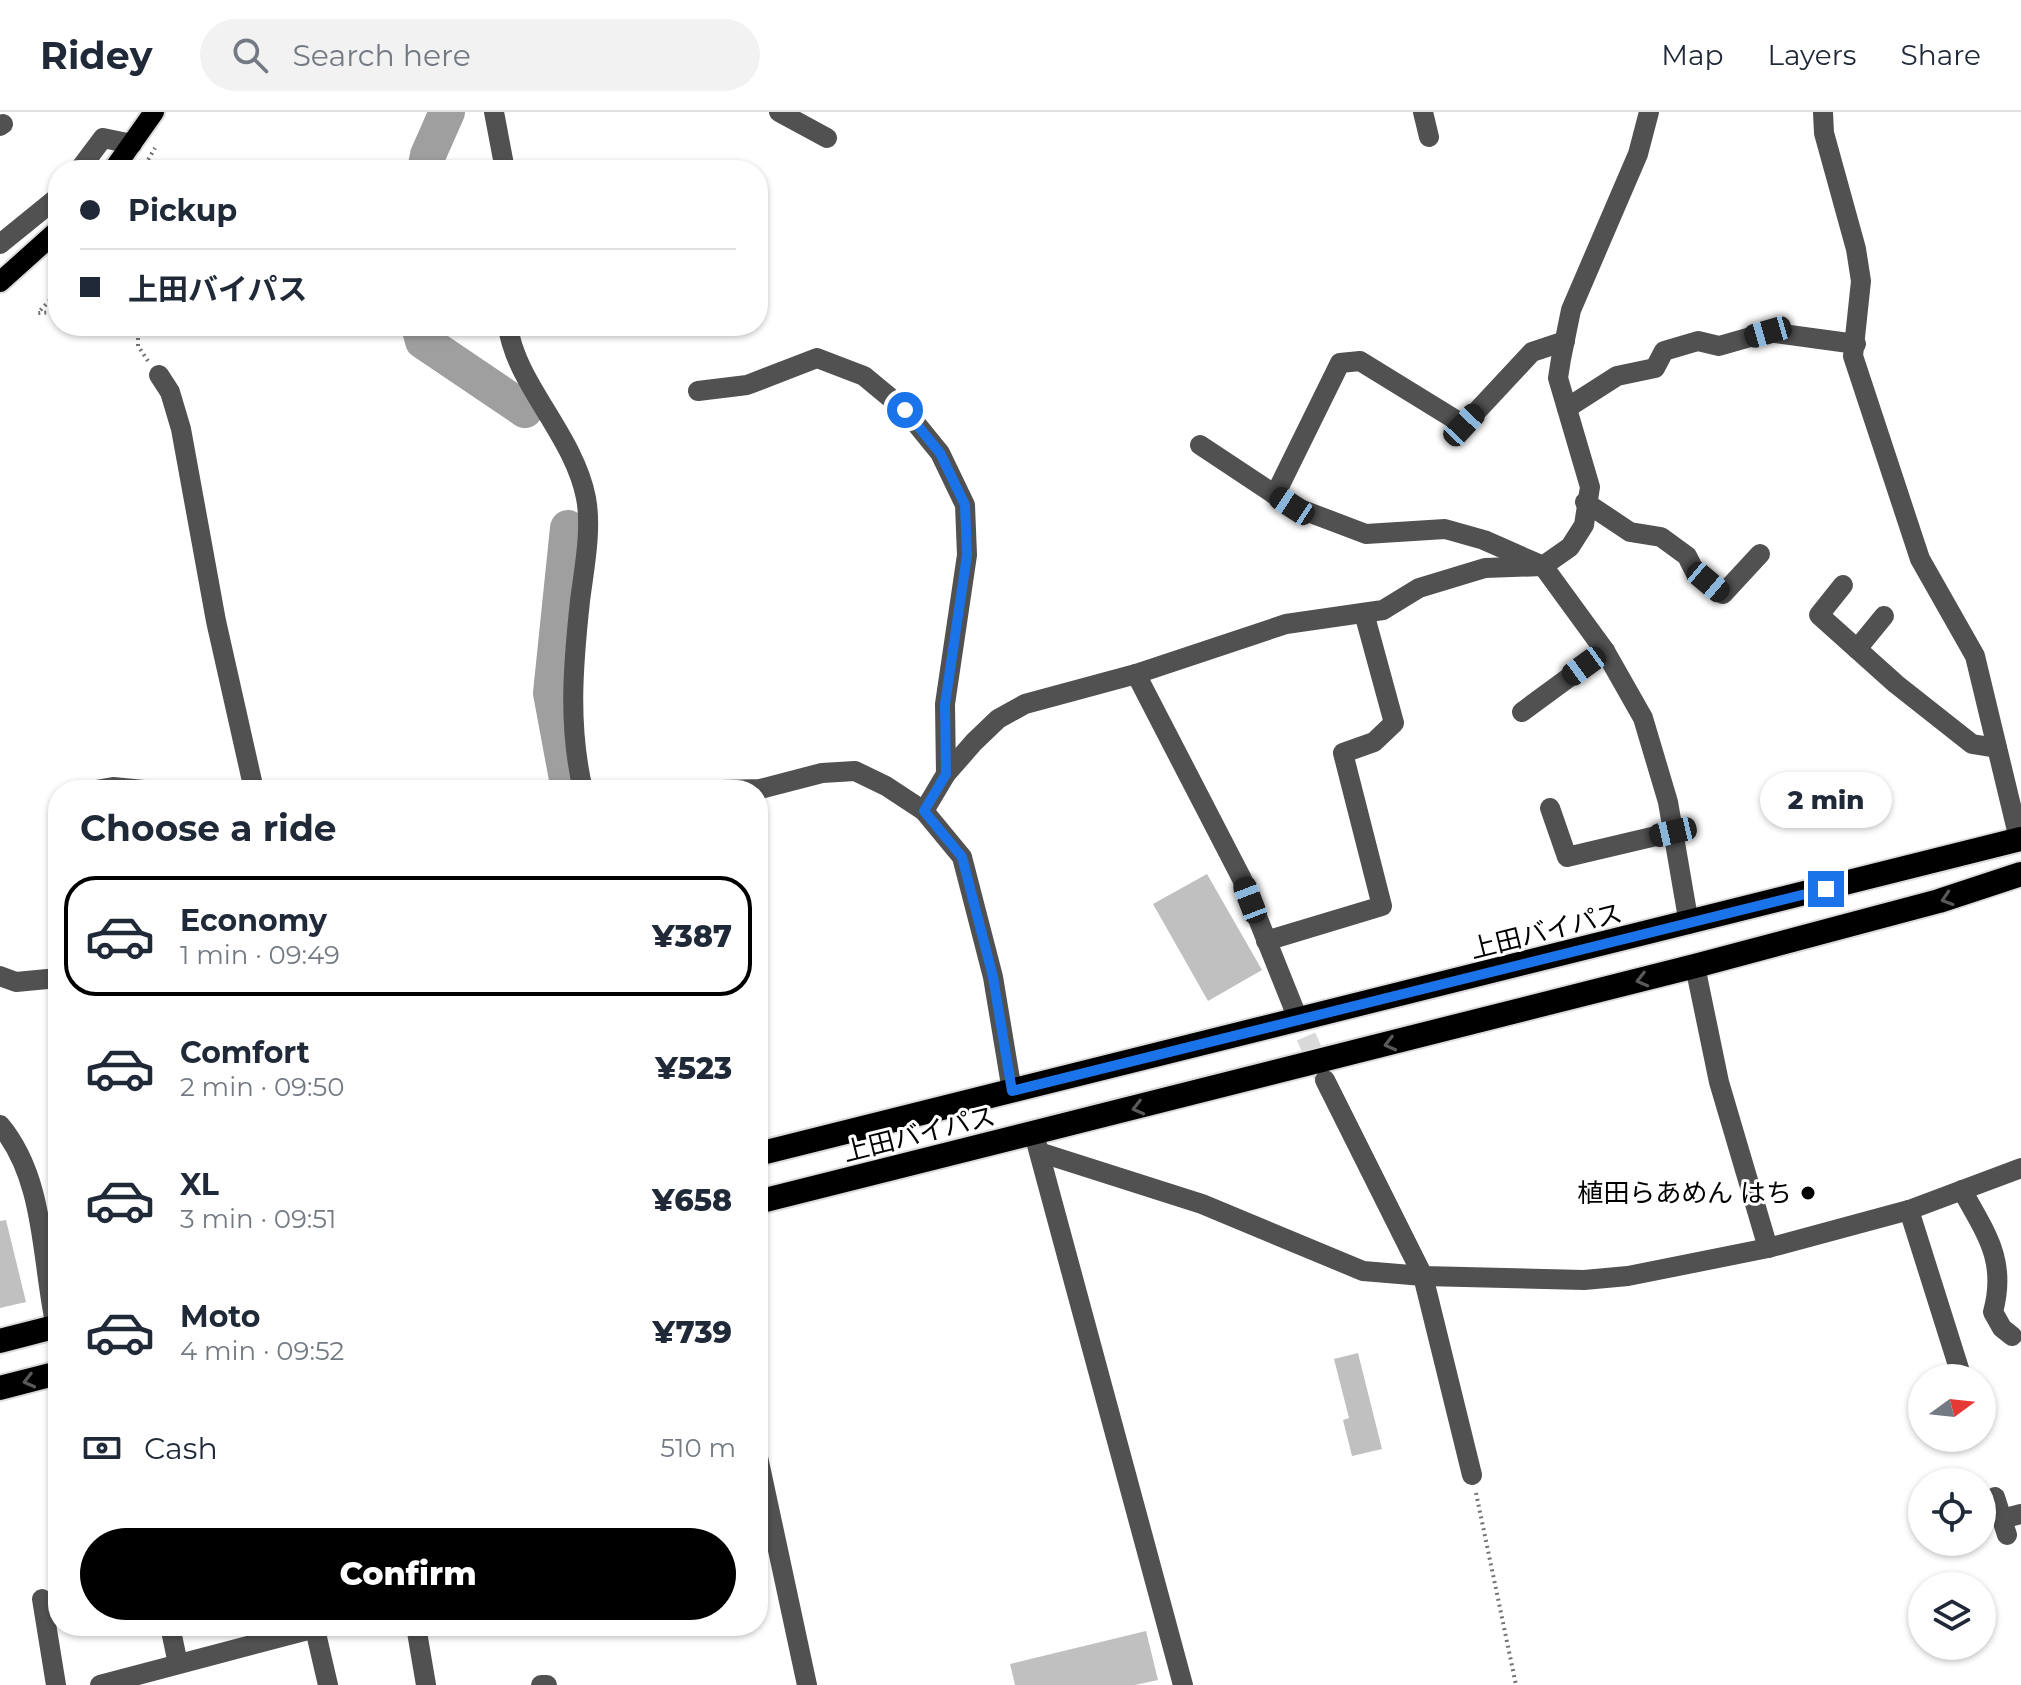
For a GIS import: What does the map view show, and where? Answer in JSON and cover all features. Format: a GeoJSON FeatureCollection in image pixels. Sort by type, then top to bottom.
{"type":"FeatureCollection","features":[{"type":"Feature","properties":{"kind":"highway","name":"上田バイパス"},"geometry":{"type":"LineString","coordinates":[[768,1152],[2020,839]]}},
{"type":"Feature","properties":{"kind":"highway","name":"上田バイパス"},"geometry":{"type":"LineString","coordinates":[[768,1200],[1037,1144],[1939,901],[2021,874]]}},
{"type":"Feature","properties":{"kind":"highway"},"geometry":{"type":"LineString","coordinates":[[0,1341],[48,1328]]}},
{"type":"Feature","properties":{"kind":"highway"},"geometry":{"type":"LineString","coordinates":[[0,1388],[48,1376]]}},
{"type":"Feature","properties":{"kind":"main road"},"geometry":{"type":"LineString","coordinates":[[120,160],[154,112]]}},
{"type":"Feature","properties":{"kind":"main road"},"geometry":{"type":"LineString","coordinates":[[0,282],[48,239]]}},
{"type":"Feature","properties":{"kind":"street"},"geometry":{"type":"LineString","coordinates":[[494,112],[503,160]]}},
{"type":"Feature","properties":{"kind":"street"},"geometry":{"type":"LineString","coordinates":[[779,112],[827,138]]}},
{"type":"Feature","properties":{"kind":"street"},"geometry":{"type":"LineString","coordinates":[[1423,112],[1429,137]]}},
{"type":"Feature","properties":{"kind":"street"},"geometry":{"type":"LineString","coordinates":[[924,811],[946,774],[998,719],[1025,704],[1136,674],[1286,624],[1383,610],[1419,588],[1485,568],[1543,566],[1570,547],[1584,525],[1585,502],[1590,487],[1558,378],[1571,310],[1638,154],[1649,112]]}},
{"type":"Feature","properties":{"kind":"street"},"geometry":{"type":"LineString","coordinates":[[1823,112],[1824,133],[1856,249],[1861,281],[1853,356],[1920,559],[1975,656],[2020,839]]}},
{"type":"Feature","properties":{"kind":"street"},"geometry":{"type":"LineString","coordinates":[[86,160],[103,138],[132,144]]}},
{"type":"Feature","properties":{"kind":"street"},"geometry":{"type":"LineString","coordinates":[[0,244],[48,205]]}},
{"type":"Feature","properties":{"kind":"street"},"geometry":{"type":"LineString","coordinates":[[1567,408],[1617,376],[1655,368],[1664,351],[1698,341],[1719,346],[1768,332],[1856,344]]}},
{"type":"Feature","properties":{"kind":"street"},"geometry":{"type":"LineString","coordinates":[[511,336],[518,360],[563,434],[586,497],[585,558],[572,669],[573,734],[581,780]]}},
{"type":"Feature","properties":{"kind":"street"},"geometry":{"type":"LineString","coordinates":[[1275,495],[1340,363],[1360,361],[1464,425],[1532,352],[1565,341]]}},
{"type":"Feature","properties":{"kind":"street"},"geometry":{"type":"LineString","coordinates":[[698,391],[747,385],[817,358],[864,376],[905,410],[940,453],[965,505],[967,555],[945,704],[946,774]]}},
{"type":"Feature","properties":{"kind":"street"},"geometry":{"type":"LineString","coordinates":[[159,375],[170,392],[181,429],[246,780]]}},
{"type":"Feature","properties":{"kind":"street"},"geometry":{"type":"LineString","coordinates":[[1200,445],[1292,506],[1366,534],[1445,529],[1484,540],[1543,566],[1605,651],[1643,718],[1673,832],[1689,924]]}},
{"type":"Feature","properties":{"kind":"street"},"geometry":{"type":"LineString","coordinates":[[1585,502],[1630,532],[1661,537],[1687,556],[1694,570],[1723,594],[1760,554]]}},
{"type":"Feature","properties":{"kind":"street"},"geometry":{"type":"LineString","coordinates":[[1843,585],[1819,615],[1972,744],[1997,748]]}},
{"type":"Feature","properties":{"kind":"street"},"geometry":{"type":"LineString","coordinates":[[1266,941],[1382,906],[1343,753],[1374,742],[1394,723],[1364,613]]}},
{"type":"Feature","properties":{"kind":"street"},"geometry":{"type":"LineString","coordinates":[[1857,649],[1884,616]]}},
{"type":"Feature","properties":{"kind":"street"},"geometry":{"type":"LineString","coordinates":[[1522,712],[1605,651]]}},
{"type":"Feature","properties":{"kind":"street"},"geometry":{"type":"LineString","coordinates":[[1136,674],[1242,879],[1294,1009]]}},
{"type":"Feature","properties":{"kind":"street"},"geometry":{"type":"LineString","coordinates":[[768,787],[822,773],[855,771],[886,786],[924,811],[962,857],[993,977],[1012,1091]]}},
{"type":"Feature","properties":{"kind":"street"},"geometry":{"type":"LineString","coordinates":[[1550,808],[1567,857],[1673,832]]}},
{"type":"Feature","properties":{"kind":"street"},"geometry":{"type":"LineString","coordinates":[[1695,966],[1719,1082],[1768,1248]]}},
{"type":"Feature","properties":{"kind":"street"},"geometry":{"type":"LineString","coordinates":[[0,976],[16,982],[48,979]]}},
{"type":"Feature","properties":{"kind":"street"},"geometry":{"type":"LineString","coordinates":[[1325,1080],[1423,1276],[1472,1475]]}},
{"type":"Feature","properties":{"kind":"street"},"geometry":{"type":"LineString","coordinates":[[0,1125],[27,1172],[37,1203],[48,1271]]}},
{"type":"Feature","properties":{"kind":"street"},"geometry":{"type":"LineString","coordinates":[[1037,1144],[1202,1204],[1363,1271],[1423,1276],[1584,1280],[1628,1276],[1768,1248],[1909,1210],[2021,1168]]}},
{"type":"Feature","properties":{"kind":"street"},"geometry":{"type":"LineString","coordinates":[[1037,1144],[1183,1685]]}},
{"type":"Feature","properties":{"kind":"street"},"geometry":{"type":"LineString","coordinates":[[1962,1190],[1994,1249],[2000,1286],[1993,1312],[2012,1336]]}},
{"type":"Feature","properties":{"kind":"street"},"geometry":{"type":"LineString","coordinates":[[1909,1210],[1958,1364]]}},
{"type":"Feature","properties":{"kind":"street"},"geometry":{"type":"LineString","coordinates":[[1996,1499],[2010,1523]]}},
{"type":"Feature","properties":{"kind":"street"},"geometry":{"type":"LineString","coordinates":[[768,1504],[807,1685]]}},
{"type":"Feature","properties":{"kind":"street"},"geometry":{"type":"LineString","coordinates":[[42,1599],[48,1636]]}},
{"type":"Feature","properties":{"kind":"street"},"geometry":{"type":"LineString","coordinates":[[48,1636],[56,1685]]}},
{"type":"Feature","properties":{"kind":"street"},"geometry":{"type":"LineString","coordinates":[[172,1636],[178,1664]]}},
{"type":"Feature","properties":{"kind":"street"},"geometry":{"type":"LineString","coordinates":[[100,1685],[285,1636]]}},
{"type":"Feature","properties":{"kind":"street"},"geometry":{"type":"LineString","coordinates":[[320,1636],[328,1685]]}},
{"type":"Feature","properties":{"kind":"street"},"geometry":{"type":"LineString","coordinates":[[418,1636],[426,1685]]}},
{"type":"Feature","properties":{"kind":"path"},"geometry":{"type":"LineString","coordinates":[[48,302],[38,313],[48,312]]}},
{"type":"Feature","properties":{"kind":"path"},"geometry":{"type":"LineString","coordinates":[[138,336],[138,346],[159,375]]}},
{"type":"Feature","properties":{"kind":"path"},"geometry":{"type":"LineString","coordinates":[[1472,1475],[1516,1685]]}},
{"type":"Feature","properties":{"kind":"building"},"geometry":{"type":"Polygon","coordinates":[[[1207,874],[1262,970],[1208,1001],[1153,904],[1207,874]]]}},
{"type":"Feature","properties":{"kind":"building"},"geometry":{"type":"Polygon","coordinates":[[[6,1220],[26,1302],[0,1308],[0,1221],[6,1220]]]}},
{"type":"Feature","properties":{"kind":"building"},"geometry":{"type":"Polygon","coordinates":[[[1358,1353],[1382,1449],[1352,1456],[1343,1420],[1349,1418],[1334,1359],[1358,1353]]]}},
{"type":"Feature","properties":{"kind":"building"},"geometry":{"type":"Polygon","coordinates":[[[1146,1631],[1158,1680],[1135,1685],[1015,1685],[1010,1664],[1146,1631]]]}},
{"type":"Feature","properties":{"kind":"waterway"},"geometry":{"type":"LineString","coordinates":[[427,160],[447,112]]}},
{"type":"Feature","properties":{"kind":"waterway"},"geometry":{"type":"LineString","coordinates":[[422,336],[423,341],[525,410]]}},
{"type":"Feature","properties":{"kind":"waterway"},"geometry":{"type":"LineString","coordinates":[[567,780],[551,693],[568,528]]}},
{"type":"Feature","properties":{"kind":"tunnel"},"geometry":{"type":"LineString","coordinates":[[1294,1009],[1323,1075]]}},
{"type":"Feature","properties":{"kind":"place","name":"植田らあめん はち"},"geometry":{"type":"Point","coordinates":[1808,1193]}},
{"type":"Feature","properties":{"kind":"route"},"geometry":{"type":"LineString","coordinates":[[905,410],[940,453],[965,505],[967,555],[945,704],[948,724],[946,774],[924,811],[962,857],[993,977],[1012,1091],[1826,889]]}}]}
